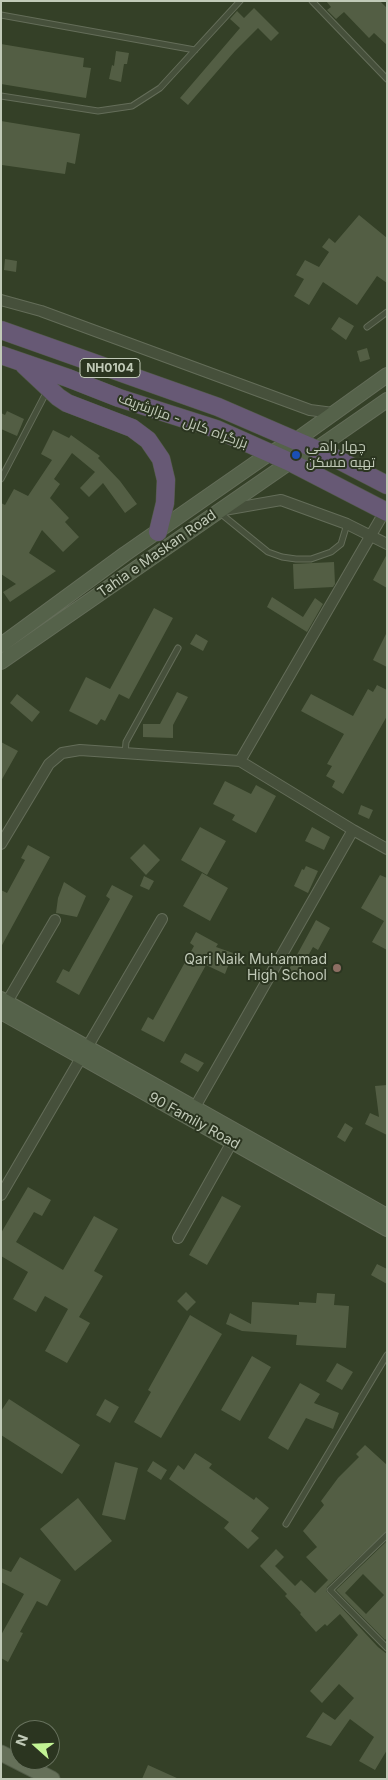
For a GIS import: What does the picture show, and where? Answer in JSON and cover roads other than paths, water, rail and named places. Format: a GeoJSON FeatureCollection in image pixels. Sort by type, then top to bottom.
{"type":"FeatureCollection","features":[{"type":"Feature","properties":{"kind":"highway","name":"بزرگراه کابل - مزارشریف"},"geometry":{"type":"LineString","coordinates":[[1,330],[218,408],[329,455],[387,485]]}},
{"type":"Feature","properties":{"kind":"highway","name":"بزرگراه کابل - مزارشریف"},"geometry":{"type":"LineString","coordinates":[[1,355],[119,398],[216,429],[290,462],[386,511]]}},
{"type":"Feature","properties":{"kind":"highway"},"geometry":{"type":"LineString","coordinates":[[20,361],[67,403],[132,428],[148,440],[161,459],[166,480],[165,503],[158,532]]}},
{"type":"Feature","properties":{"kind":"main road","name":"Tahia e Maskan Road"},"geometry":{"type":"LineString","coordinates":[[1,645],[125,554],[270,453],[295,441],[387,375]]}},
{"type":"Feature","properties":{"kind":"main road","name":"Tahia e Maskan Road"},"geometry":{"type":"LineString","coordinates":[[1,662],[290,462],[315,450],[387,400]]}},
{"type":"Feature","properties":{"kind":"main road","name":"90 Family Road"},"geometry":{"type":"LineString","coordinates":[[3,1004],[191,1113],[387,1216]]}},
{"type":"Feature","properties":{"kind":"main road","name":"90 Family Road"},"geometry":{"type":"LineString","coordinates":[[191,1113],[232,1142],[387,1229]]}},
{"type":"Feature","properties":{"kind":"main road"},"geometry":{"type":"LineString","coordinates":[[1,1753],[52,1779]]}},
{"type":"Feature","properties":{"kind":"street"},"geometry":{"type":"LineString","coordinates":[[1,300],[41,310],[310,410],[333,413]]}},
{"type":"Feature","properties":{"kind":"street"},"geometry":{"type":"LineString","coordinates":[[218,511],[281,500],[347,524],[387,544]]}},
{"type":"Feature","properties":{"kind":"street"},"geometry":{"type":"LineString","coordinates":[[240,762],[386,511]]}},
{"type":"Feature","properties":{"kind":"street"},"geometry":{"type":"LineString","coordinates":[[1,844],[49,764],[62,752],[80,750],[240,762],[387,849]]}},
{"type":"Feature","properties":{"kind":"street"},"geometry":{"type":"LineString","coordinates":[[191,1113],[353,830]]}},
{"type":"Feature","properties":{"kind":"street"},"geometry":{"type":"LineString","coordinates":[[1,1196],[162,919]]}},
{"type":"Feature","properties":{"kind":"street"},"geometry":{"type":"LineString","coordinates":[[3,1004],[55,920]]}},
{"type":"Feature","properties":{"kind":"street"},"geometry":{"type":"LineString","coordinates":[[178,1238],[232,1142]]}},
{"type":"Feature","properties":{"kind":"lane"},"geometry":{"type":"LineString","coordinates":[[1,96],[98,111],[132,106],[160,88],[240,1]]}},
{"type":"Feature","properties":{"kind":"lane"},"geometry":{"type":"LineString","coordinates":[[312,1],[387,79]]}},
{"type":"Feature","properties":{"kind":"lane"},"geometry":{"type":"LineString","coordinates":[[1,15],[195,50]]}},
{"type":"Feature","properties":{"kind":"lane"},"geometry":{"type":"LineString","coordinates":[[367,327],[387,312]]}},
{"type":"Feature","properties":{"kind":"lane"},"geometry":{"type":"LineString","coordinates":[[1,479],[48,388]]}},
{"type":"Feature","properties":{"kind":"lane"},"geometry":{"type":"LineString","coordinates":[[218,511],[268,552],[296,559],[311,559],[331,552],[341,544],[347,524]]}},
{"type":"Feature","properties":{"kind":"lane"},"geometry":{"type":"LineString","coordinates":[[125,754],[126,742],[178,648]]}},
{"type":"Feature","properties":{"kind":"lane"},"geometry":{"type":"LineString","coordinates":[[286,1524],[387,1355]]}},
{"type":"Feature","properties":{"kind":"lane"},"geometry":{"type":"LineString","coordinates":[[386,1646],[330,1590],[387,1535]]}},
{"type":"Feature","properties":{"kind":"place","name":"چهار راهی تهیه مسکن"},"geometry":{"type":"Point","coordinates":[296,455]}},
{"type":"Feature","properties":{"kind":"place","name":"Qari Naik Muhammad High School"},"geometry":{"type":"Point","coordinates":[337,968]}}]}
